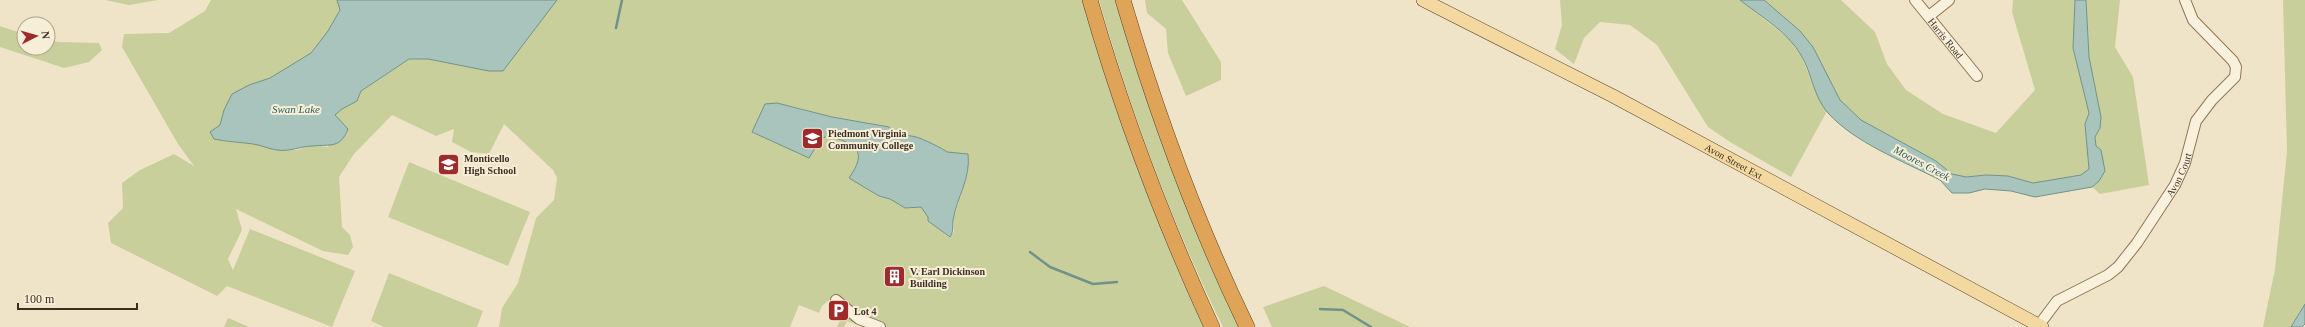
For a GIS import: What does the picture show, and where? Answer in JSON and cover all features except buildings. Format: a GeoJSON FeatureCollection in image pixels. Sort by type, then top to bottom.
{"type":"FeatureCollection","features":[{"type":"Feature","properties":{"kind":"highway"},"geometry":{"type":"LineString","coordinates":[[1090,0],[1138,149],[1179,253],[1212,327]]}},
{"type":"Feature","properties":{"kind":"highway"},"geometry":{"type":"LineString","coordinates":[[1123,0],[1153,96],[1184,180],[1216,260],[1247,327]]}},
{"type":"Feature","properties":{"kind":"main road","name":"Avon Street Ext"},"geometry":{"type":"LineString","coordinates":[[1422,0],[1620,100],[2041,326]]}},
{"type":"Feature","properties":{"kind":"street","name":"Harris Road"},"geometry":{"type":"LineString","coordinates":[[1916,0],[1977,76]]}},
{"type":"Feature","properties":{"kind":"street"},"geometry":{"type":"LineString","coordinates":[[1929,16],[1950,0]]}},
{"type":"Feature","properties":{"kind":"street","name":"Avon Court"},"geometry":{"type":"LineString","coordinates":[[2041,326],[2057,301],[2108,275],[2124,260],[2175,185],[2185,163],[2196,121],[2212,100],[2235,77],[2236,67],[2233,61],[2193,20],[2185,0]]}},
{"type":"Feature","properties":{"kind":"street"},"geometry":{"type":"LineString","coordinates":[[836,300],[859,319],[880,327]]}},
{"type":"Feature","properties":{"kind":"green space"},"geometry":{"type":"Polygon","coordinates":[[[105,0],[158,0],[129,5],[105,0]]]}},
{"type":"Feature","properties":{"kind":"green space"},"geometry":{"type":"Polygon","coordinates":[[[211,0],[337,0],[341,9],[328,31],[311,53],[270,78],[249,85],[224,110],[220,125],[222,141],[254,144],[276,150],[297,150],[313,145],[328,147],[340,121],[335,115],[342,109],[357,101],[361,91],[409,59],[428,59],[503,71],[557,0],[1090,0],[1212,327],[885,327],[834,296],[822,306],[819,313],[799,305],[790,327],[499,327],[502,308],[518,283],[536,218],[554,200],[557,178],[553,170],[504,124],[489,154],[471,152],[452,142],[454,129],[436,136],[392,115],[354,154],[339,177],[342,227],[350,235],[353,247],[348,255],[323,251],[236,209],[242,230],[228,259],[233,270],[250,229],[355,271],[332,327],[227,286],[217,296],[111,243],[108,223],[123,208],[122,183],[140,170],[174,154],[194,166],[178,144],[122,47],[124,34],[169,33],[205,11],[211,0]],[[765,104],[752,132],[809,157],[816,142],[827,136],[844,142],[855,149],[859,158],[857,167],[849,178],[879,196],[890,199],[905,208],[921,207],[928,217],[928,221],[949,237],[954,232],[953,220],[968,172],[968,154],[947,152],[919,138],[897,135],[889,127],[832,117],[791,106],[765,104]]]}},
{"type":"Feature","properties":{"kind":"green space"},"geometry":{"type":"Polygon","coordinates":[[[1099,0],[1121,0],[1244,327],[1223,327],[1204,288],[1170,207],[1139,125],[1111,42],[1099,0]]]}},
{"type":"Feature","properties":{"kind":"green space"},"geometry":{"type":"Polygon","coordinates":[[[1145,0],[1182,0],[1221,62],[1221,80],[1186,96],[1168,53],[1166,29],[1147,13],[1145,0]]]}},
{"type":"Feature","properties":{"kind":"green space"},"geometry":{"type":"Polygon","coordinates":[[[1560,0],[1740,0],[1789,39],[1801,55],[1816,93],[1827,111],[1791,177],[1730,142],[1708,127],[1657,45],[1630,25],[1600,22],[1584,38],[1574,64],[1555,49],[1562,25],[1560,0]]]}},
{"type":"Feature","properties":{"kind":"green space"},"geometry":{"type":"Polygon","coordinates":[[[1764,0],[1841,0],[1875,32],[1887,64],[1906,90],[1943,114],[1996,133],[2035,90],[2012,12],[2013,0],[2075,0],[2073,48],[2089,113],[2085,124],[2089,169],[2081,175],[2033,183],[2008,176],[1986,175],[1966,177],[1952,174],[1936,161],[1861,120],[1840,100],[1813,47],[1800,31],[1764,0]]]}},
{"type":"Feature","properties":{"kind":"green space"},"geometry":{"type":"Polygon","coordinates":[[[2086,0],[2120,0],[2115,47],[2133,77],[2149,185],[2100,194],[2092,187],[2099,181],[2101,150],[2096,147],[2095,137],[2100,128],[2101,117],[2089,57],[2086,0]]]}},
{"type":"Feature","properties":{"kind":"green space"},"geometry":{"type":"Polygon","coordinates":[[[2283,0],[2305,0],[2305,304],[2291,327],[2263,327],[2275,269],[2287,152],[2283,0]]]}},
{"type":"Feature","properties":{"kind":"green space"},"geometry":{"type":"Polygon","coordinates":[[[0,26],[16,31],[16,52],[0,47],[0,26]]]}},
{"type":"Feature","properties":{"kind":"green space"},"geometry":{"type":"Polygon","coordinates":[[[56,41],[99,43],[102,50],[89,62],[64,68],[27,56],[56,56],[56,41]]]}},
{"type":"Feature","properties":{"kind":"green space"},"geometry":{"type":"Polygon","coordinates":[[[409,162],[530,212],[508,266],[388,217],[409,162]]]}},
{"type":"Feature","properties":{"kind":"green space"},"geometry":{"type":"Polygon","coordinates":[[[389,273],[483,311],[477,327],[384,327],[371,321],[389,273]]]}},
{"type":"Feature","properties":{"kind":"green space"},"geometry":{"type":"Polygon","coordinates":[[[1324,286],[1410,327],[1272,327],[1263,307],[1324,286]]]}},
{"type":"Feature","properties":{"kind":"green space"},"geometry":{"type":"Polygon","coordinates":[[[836,313],[847,315],[854,321],[852,323],[847,321],[844,327],[837,327],[841,318],[835,315],[836,313]]]}},
{"type":"Feature","properties":{"kind":"green space"},"geometry":{"type":"Polygon","coordinates":[[[228,318],[249,327],[224,327],[228,318]]]}},
{"type":"Feature","properties":{"kind":"water","name":"Swan Lake"},"geometry":{"type":"Polygon","coordinates":[[[337,0],[557,0],[503,71],[489,71],[428,59],[409,59],[361,91],[357,101],[342,109],[335,115],[348,129],[342,140],[338,143],[282,150],[214,139],[210,132],[220,125],[224,110],[232,94],[249,85],[270,78],[311,53],[328,31],[340,10],[337,0]]]}},
{"type":"Feature","properties":{"kind":"water","name":"Moores Creek"},"geometry":{"type":"Polygon","coordinates":[[[1740,0],[1764,0],[1800,31],[1813,47],[1840,100],[1861,120],[1936,161],[1952,174],[1966,177],[1986,175],[2008,176],[2033,183],[2081,175],[2089,169],[2085,124],[2089,113],[2073,48],[2075,0],[2086,0],[2089,57],[2101,117],[2100,128],[2095,137],[2096,146],[2101,150],[2105,171],[2099,181],[2092,187],[2035,197],[2011,191],[1985,189],[1969,193],[1952,193],[1940,180],[1880,151],[1839,124],[1823,106],[1805,62],[1789,39],[1765,18],[1740,0]]]}},
{"type":"Feature","properties":{"kind":"water"},"geometry":{"type":"Polygon","coordinates":[[[777,103],[832,117],[889,127],[897,135],[919,138],[947,152],[968,154],[966,179],[955,212],[950,237],[928,221],[928,217],[921,207],[905,208],[890,199],[879,196],[849,178],[858,161],[858,154],[852,145],[827,136],[816,142],[814,150],[809,158],[752,132],[765,104],[777,103]]]}},
{"type":"Feature","properties":{"kind":"water"},"geometry":{"type":"Polygon","coordinates":[[[2305,304],[2305,324],[2302,327],[2291,327],[2305,304]]]}},
{"type":"Feature","properties":{"kind":"waterway"},"geometry":{"type":"LineString","coordinates":[[616,28],[622,0]]}},
{"type":"Feature","properties":{"kind":"waterway"},"geometry":{"type":"LineString","coordinates":[[1030,252],[1050,267],[1093,284],[1117,282]]}},
{"type":"Feature","properties":{"kind":"waterway"},"geometry":{"type":"LineString","coordinates":[[1320,309],[1343,310],[1371,327]]}},
{"type":"Feature","properties":{"kind":"place","name":"Piedmont Virginia Community College"},"geometry":{"type":"Point","coordinates":[813,139]}},
{"type":"Feature","properties":{"kind":"place","name":"Monticello High School"},"geometry":{"type":"Point","coordinates":[449,164]}},
{"type":"Feature","properties":{"kind":"place","name":"V. Earl Dickinson Building"},"geometry":{"type":"Point","coordinates":[894,277]}},
{"type":"Feature","properties":{"kind":"place","name":"Lot 4"},"geometry":{"type":"Point","coordinates":[839,311]}}]}
